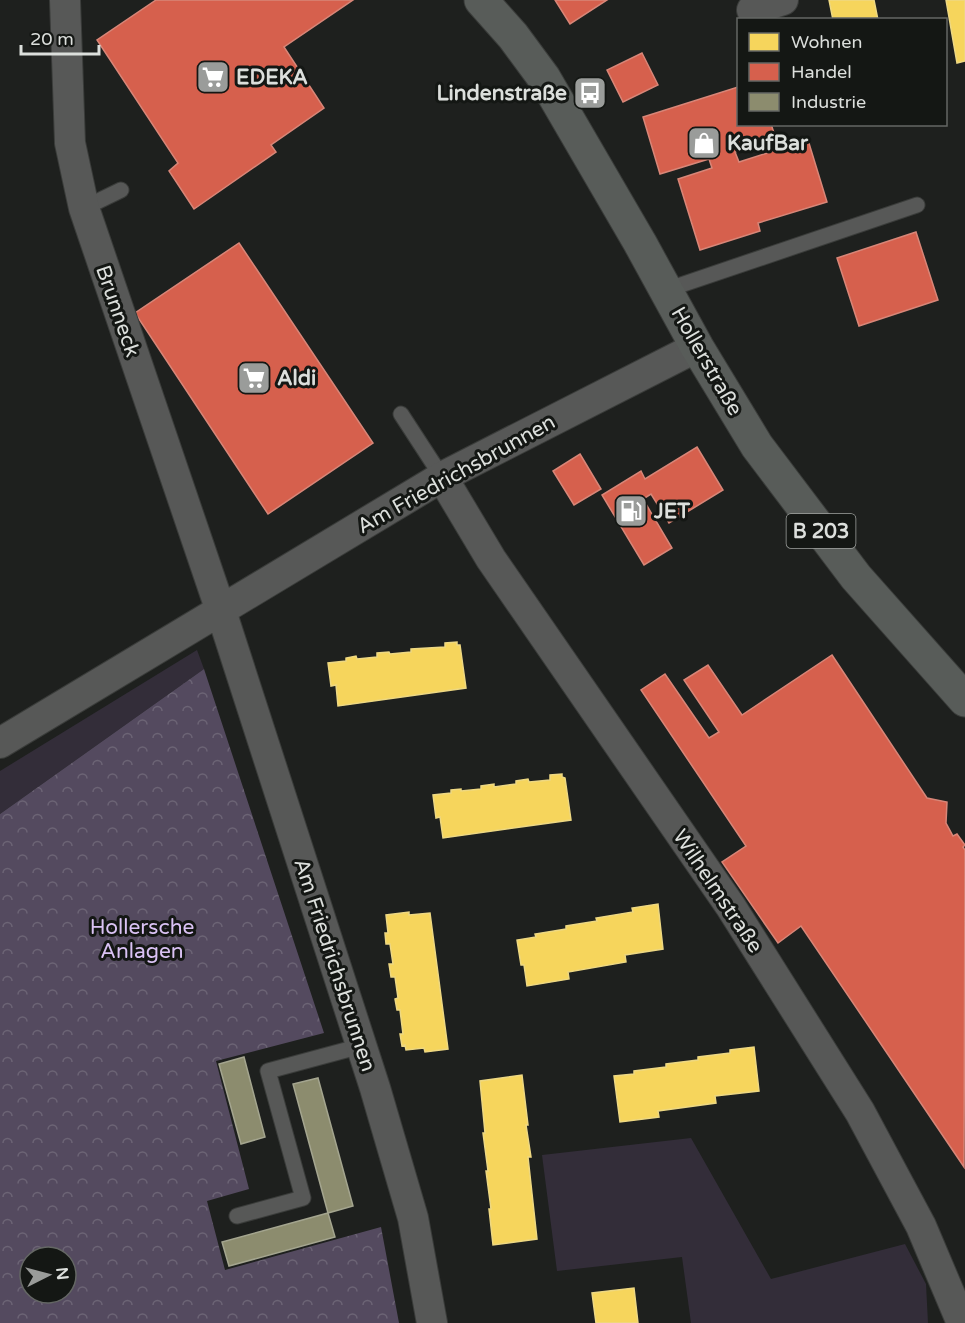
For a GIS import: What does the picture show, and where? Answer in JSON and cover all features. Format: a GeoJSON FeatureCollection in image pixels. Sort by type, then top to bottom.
{"type":"FeatureCollection","features":[{"type":"Feature","properties":{"kind":"main road","name":"Hollerstraße"},"geometry":{"type":"LineString","coordinates":[[481,0],[513,36],[544,78],[640,243],[697,347],[757,447],[856,577],[965,700]]}},
{"type":"Feature","properties":{"kind":"street","name":"Brunneck"},"geometry":{"type":"LineString","coordinates":[[65,0],[70,143],[84,208],[221,611]]}},
{"type":"Feature","properties":{"kind":"street"},"geometry":{"type":"LineString","coordinates":[[752,10],[783,0]]}},
{"type":"Feature","properties":{"kind":"street","name":"Am Friedrichsbrunnen"},"geometry":{"type":"LineString","coordinates":[[0,742],[442,477],[697,347]]}},
{"type":"Feature","properties":{"kind":"street","name":"Wilhelmstraße"},"geometry":{"type":"LineString","coordinates":[[442,477],[491,559],[731,907],[860,1112],[921,1226],[962,1323]]}},
{"type":"Feature","properties":{"kind":"street","name":"Am Friedrichsbrunnen"},"geometry":{"type":"LineString","coordinates":[[221,611],[361,1046],[413,1218],[432,1323]]}},
{"type":"Feature","properties":{"kind":"lane"},"geometry":{"type":"LineString","coordinates":[[84,208],[121,190]]}},
{"type":"Feature","properties":{"kind":"lane"},"geometry":{"type":"LineString","coordinates":[[666,290],[917,205]]}},
{"type":"Feature","properties":{"kind":"lane"},"geometry":{"type":"LineString","coordinates":[[401,414],[442,477]]}},
{"type":"Feature","properties":{"kind":"lane"},"geometry":{"type":"LineString","coordinates":[[237,1216],[303,1198],[268,1071],[361,1046]]}},
{"type":"Feature","properties":{"kind":"shaded area"},"geometry":{"type":"Polygon","coordinates":[[[197,650],[204,669],[0,814],[0,771],[197,650]]]}},
{"type":"Feature","properties":{"kind":"shaded area"},"geometry":{"type":"Polygon","coordinates":[[[691,1138],[771,1279],[905,1244],[926,1284],[928,1323],[691,1323],[682,1257],[557,1271],[542,1155],[691,1138]]]}},
{"type":"Feature","properties":{"kind":"green space","name":"Hollersche Anlagen"},"geometry":{"type":"Polygon","coordinates":[[[204,669],[324,1033],[216,1061],[249,1189],[207,1201],[225,1270],[381,1227],[399,1323],[0,1323],[0,814],[204,669]]]}},
{"type":"Feature","properties":{"kind":"building: Wohnen"},"geometry":{"type":"Polygon","coordinates":[[[829,0],[874,0],[878,18],[833,18],[829,0]]]}},
{"type":"Feature","properties":{"kind":"building: Wohnen"},"geometry":{"type":"Polygon","coordinates":[[[946,0],[965,0],[965,61],[957,63],[946,0]]]}},
{"type":"Feature","properties":{"kind":"building: Wohnen"},"geometry":{"type":"Polygon","coordinates":[[[457,642],[457,645],[460,645],[466,688],[338,706],[336,685],[331,686],[328,663],[346,661],[346,658],[356,656],[357,659],[377,657],[377,653],[389,652],[390,654],[411,652],[411,649],[445,647],[445,643],[457,642]]]}},
{"type":"Feature","properties":{"kind":"building: Wohnen"},"geometry":{"type":"Polygon","coordinates":[[[562,774],[565,778],[571,820],[443,838],[440,817],[436,818],[433,795],[451,793],[451,790],[481,789],[481,786],[494,784],[494,787],[516,784],[516,781],[528,779],[529,782],[550,780],[550,775],[562,774]]]}},
{"type":"Feature","properties":{"kind":"building: Wohnen"},"geometry":{"type":"Polygon","coordinates":[[[658,904],[663,949],[625,955],[626,962],[568,972],[569,979],[527,986],[517,940],[536,937],[535,934],[566,929],[566,926],[597,921],[596,918],[633,912],[632,908],[658,904]]]}},
{"type":"Feature","properties":{"kind":"building: Wohnen"},"geometry":{"type":"Polygon","coordinates":[[[409,912],[409,915],[430,913],[448,1049],[425,1052],[424,1048],[406,1050],[405,1045],[402,1046],[400,1010],[397,1010],[395,977],[391,977],[389,964],[393,964],[390,944],[386,944],[385,933],[388,933],[386,915],[409,912]]]}},
{"type":"Feature","properties":{"kind":"building: Wohnen"},"geometry":{"type":"Polygon","coordinates":[[[754,1047],[759,1091],[715,1096],[716,1103],[658,1111],[659,1117],[620,1122],[614,1076],[634,1074],[634,1071],[666,1067],[666,1064],[698,1060],[698,1057],[754,1047]]]}},
{"type":"Feature","properties":{"kind":"building: Wohnen"},"geometry":{"type":"Polygon","coordinates":[[[522,1075],[537,1239],[493,1245],[480,1081],[522,1075]]]}},
{"type":"Feature","properties":{"kind":"building: Wohnen"},"geometry":{"type":"Polygon","coordinates":[[[634,1288],[638,1323],[596,1323],[592,1293],[634,1288]]]}},
{"type":"Feature","properties":{"kind":"building: Handel","name":"EDEKA"},"geometry":{"type":"Polygon","coordinates":[[[156,0],[353,0],[284,47],[324,108],[271,145],[276,152],[194,209],[169,171],[178,163],[97,40],[156,0]]]}},
{"type":"Feature","properties":{"kind":"building: Handel"},"geometry":{"type":"Polygon","coordinates":[[[555,0],[607,0],[570,24],[555,0]]]}},
{"type":"Feature","properties":{"kind":"building: Handel"},"geometry":{"type":"Polygon","coordinates":[[[642,53],[658,85],[623,102],[607,70],[642,53]]]}},
{"type":"Feature","properties":{"kind":"building: Handel"},"geometry":{"type":"Polygon","coordinates":[[[737,87],[737,126],[772,126],[776,139],[735,152],[739,162],[808,140],[827,202],[758,223],[760,231],[700,250],[678,179],[712,168],[709,159],[660,174],[643,117],[737,87]]]}},
{"type":"Feature","properties":{"kind":"building: Handel"},"geometry":{"type":"Polygon","coordinates":[[[916,232],[938,300],[859,326],[837,258],[916,232]]]}},
{"type":"Feature","properties":{"kind":"building: Handel","name":"Aldi"},"geometry":{"type":"Polygon","coordinates":[[[239,243],[373,443],[268,514],[135,313],[239,243]]]}},
{"type":"Feature","properties":{"kind":"building: Handel","name":"JET"},"geometry":{"type":"Polygon","coordinates":[[[697,447],[723,490],[669,523],[651,494],[643,499],[672,548],[644,565],[602,495],[641,471],[645,479],[697,447]]]}},
{"type":"Feature","properties":{"kind":"building: Handel"},"geometry":{"type":"Polygon","coordinates":[[[580,454],[601,489],[574,505],[553,471],[580,454]]]}},
{"type":"Feature","properties":{"kind":"building: Handel"},"geometry":{"type":"Polygon","coordinates":[[[832,655],[927,798],[947,802],[946,823],[953,836],[957,834],[965,845],[963,847],[965,850],[964,1167],[801,926],[778,943],[722,862],[746,846],[641,690],[665,674],[709,738],[719,732],[684,680],[708,665],[742,715],[832,655]]]}},
{"type":"Feature","properties":{"kind":"building: Industrie"},"geometry":{"type":"Polygon","coordinates":[[[244,1057],[265,1137],[241,1144],[219,1064],[244,1057]]]}},
{"type":"Feature","properties":{"kind":"building: Industrie"},"geometry":{"type":"Polygon","coordinates":[[[318,1078],[353,1206],[328,1213],[293,1084],[318,1078]]]}},
{"type":"Feature","properties":{"kind":"building: Industrie"},"geometry":{"type":"Polygon","coordinates":[[[328,1213],[335,1237],[229,1266],[222,1242],[328,1213]]]}},
{"type":"Feature","properties":{"kind":"place","name":"EDEKA"},"geometry":{"type":"Point","coordinates":[213,77]}},
{"type":"Feature","properties":{"kind":"place","name":"Lindenstraße"},"geometry":{"type":"Point","coordinates":[590,93]}},
{"type":"Feature","properties":{"kind":"place","name":"KaufBar"},"geometry":{"type":"Point","coordinates":[704,143]}},
{"type":"Feature","properties":{"kind":"place","name":"Aldi"},"geometry":{"type":"Point","coordinates":[254,378]}},
{"type":"Feature","properties":{"kind":"place","name":"JET"},"geometry":{"type":"Point","coordinates":[631,511]}}]}
